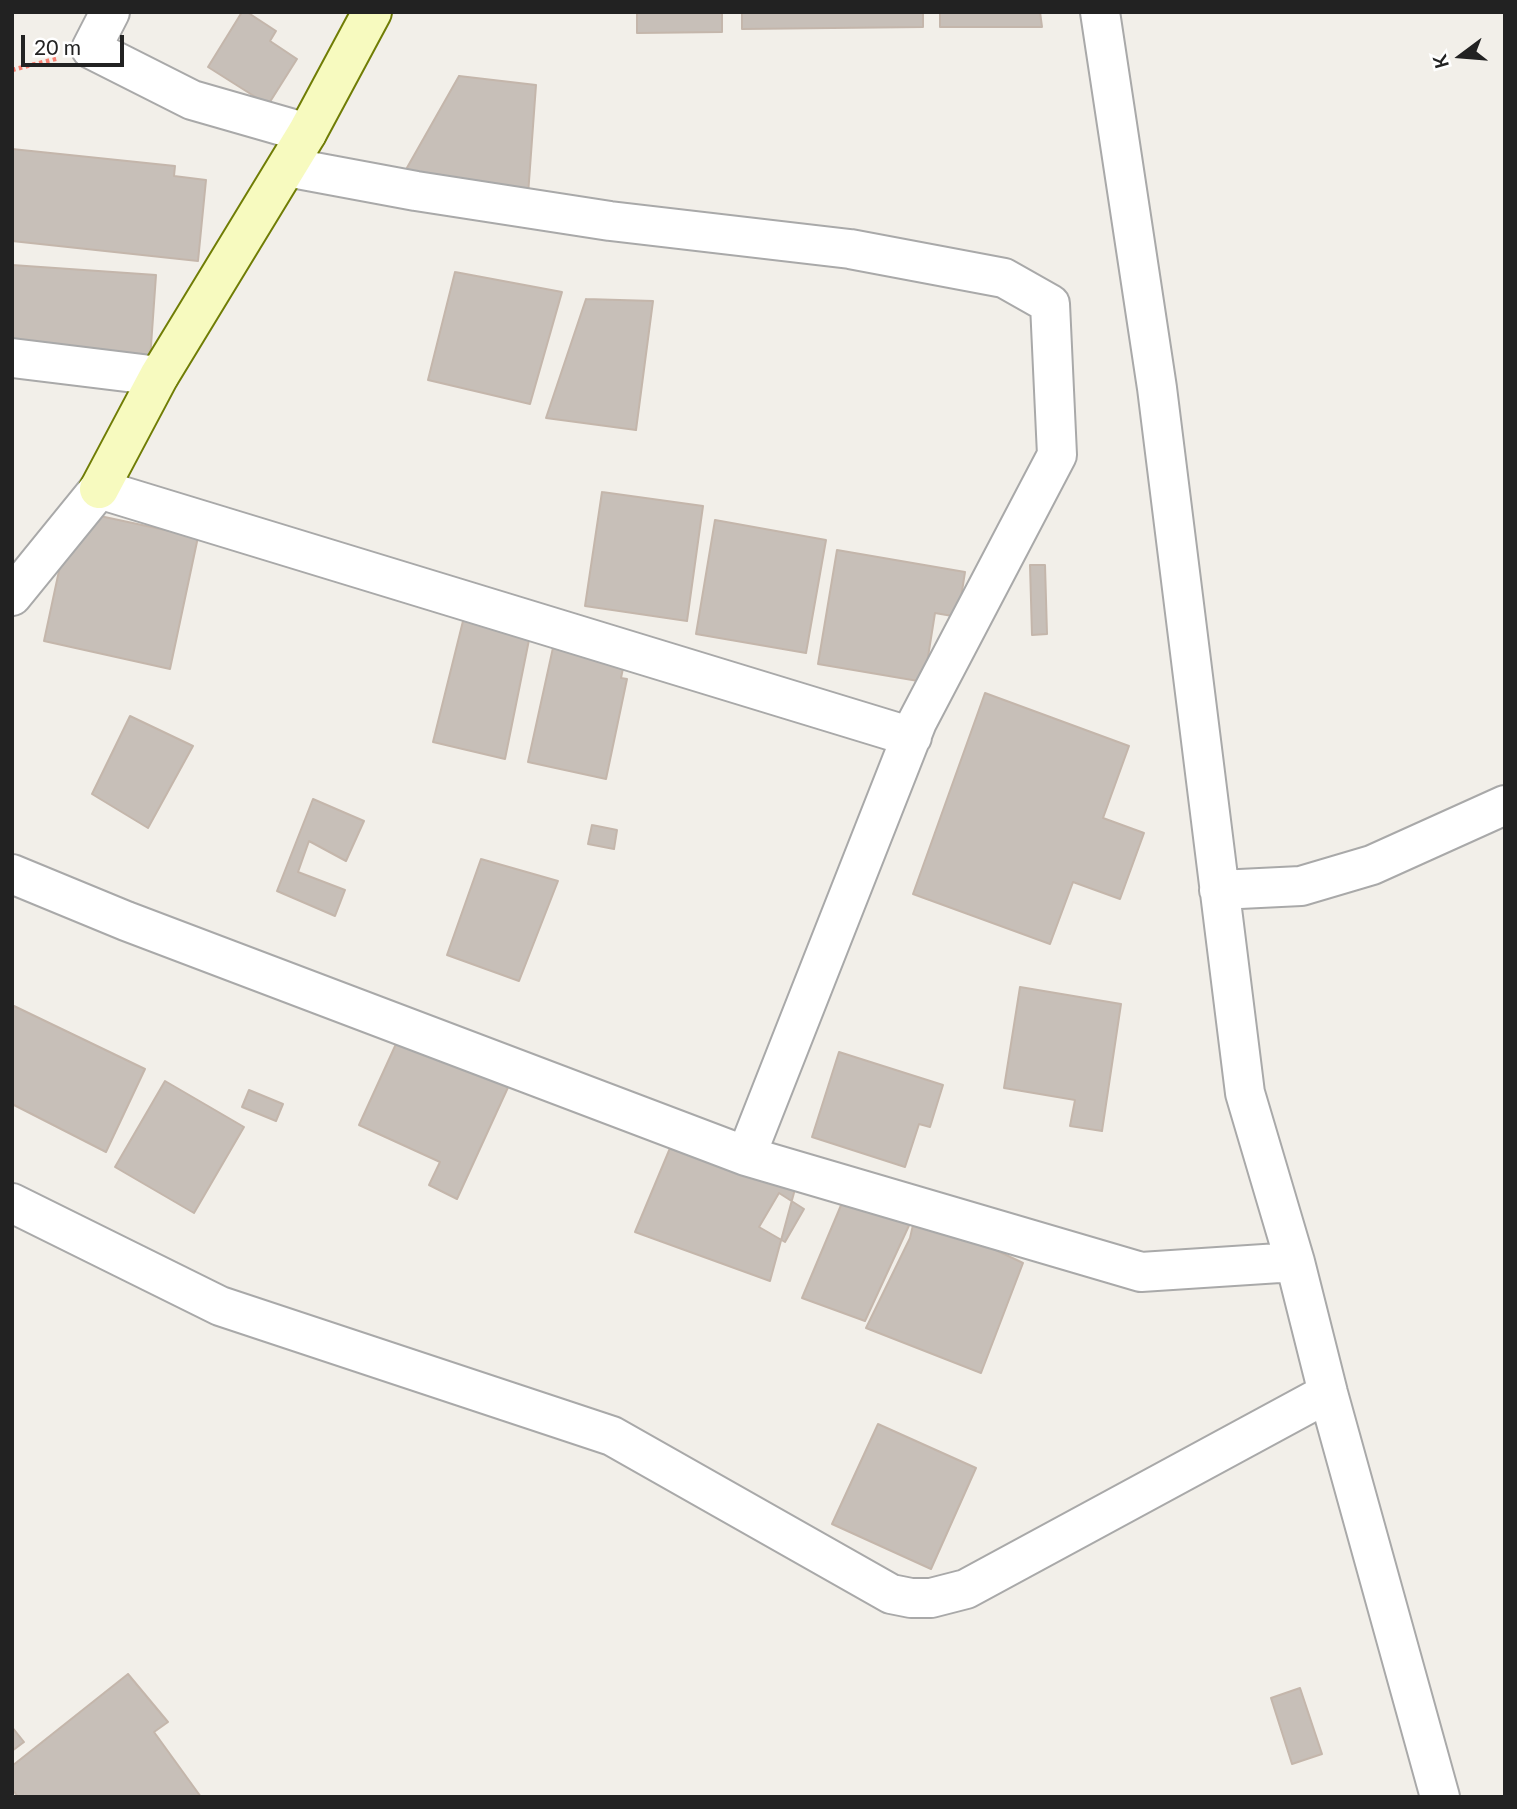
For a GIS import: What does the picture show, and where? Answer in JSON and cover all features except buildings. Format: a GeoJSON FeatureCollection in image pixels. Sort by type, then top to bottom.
{"type":"FeatureCollection","features":[{"type":"Feature","properties":{"kind":"street"},"geometry":{"type":"LineString","coordinates":[[110,12],[91,49],[192,100],[307,133]]}},
{"type":"Feature","properties":{"kind":"street"},"geometry":{"type":"LineString","coordinates":[[12,596],[100,489],[159,376],[307,133],[372,12]]}},
{"type":"Feature","properties":{"kind":"street"},"geometry":{"type":"LineString","coordinates":[[1100,12],[1157,387],[1245,1093],[1294,1262],[1440,1797]]}},
{"type":"Feature","properties":{"kind":"street"},"geometry":{"type":"LineString","coordinates":[[287,167],[415,191],[610,221],[850,249],[1004,278],[1050,304],[1057,455],[917,722],[746,1156]]}},
{"type":"Feature","properties":{"kind":"street"},"geometry":{"type":"LineString","coordinates":[[12,358],[159,376]]}},
{"type":"Feature","properties":{"kind":"street"},"geometry":{"type":"LineString","coordinates":[[100,489],[912,737]]}},
{"type":"Feature","properties":{"kind":"street"},"geometry":{"type":"LineString","coordinates":[[1219,890],[1301,886],[1360,869],[1505,805]]}},
{"type":"Feature","properties":{"kind":"street"},"geometry":{"type":"LineString","coordinates":[[12,874],[139,926],[746,1156],[1141,1272],[1294,1262]]}},
{"type":"Feature","properties":{"kind":"street"},"geometry":{"type":"LineString","coordinates":[[12,1203],[220,1306],[612,1436],[891,1594],[911,1598],[931,1598],[966,1589],[1328,1393]]}},
{"type":"Feature","properties":{"kind":"path"},"geometry":{"type":"LineString","coordinates":[[12,70],[91,49]]}}]}
